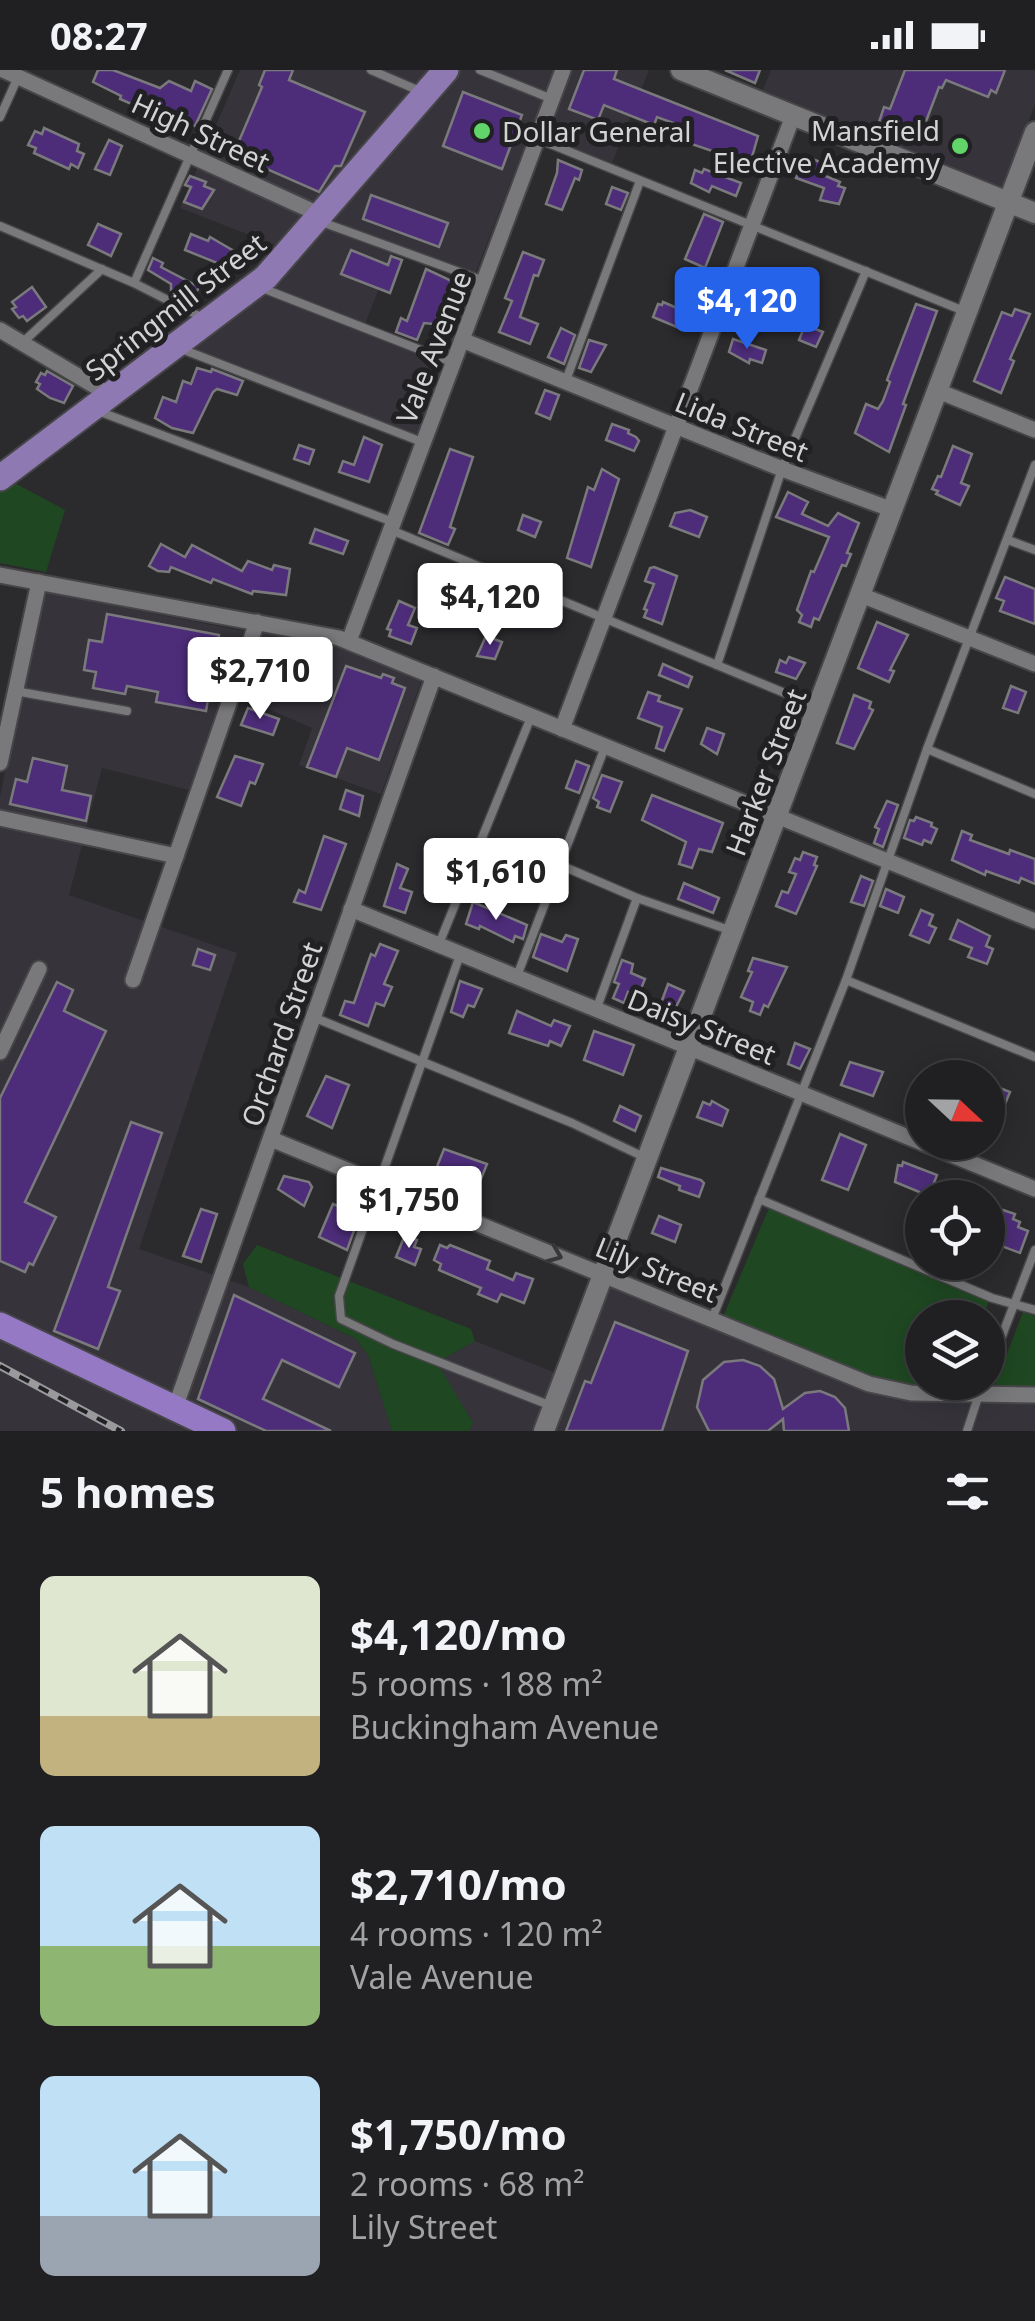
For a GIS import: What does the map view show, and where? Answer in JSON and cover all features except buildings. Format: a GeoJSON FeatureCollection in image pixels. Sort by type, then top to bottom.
{"type":"FeatureCollection","features":[{"type":"Feature","properties":{"kind":"highway"},"geometry":{"type":"LineString","coordinates":[[0,1325],[223,1431]]}},
{"type":"Feature","properties":{"kind":"main road","name":"Springmill Street"},"geometry":{"type":"LineString","coordinates":[[1,477],[256,285],[321,218],[446,70]]}},
{"type":"Feature","properties":{"kind":"street","name":"Vale Avenue"},"geometry":{"type":"LineString","coordinates":[[349,642],[563,70]]}},
{"type":"Feature","properties":{"kind":"street"},"geometry":{"type":"LineString","coordinates":[[681,70],[1035,213]]}},
{"type":"Feature","properties":{"kind":"street","name":"High Street"},"geometry":{"type":"LineString","coordinates":[[11,74],[321,218]]}},
{"type":"Feature","properties":{"kind":"street"},"geometry":{"type":"LineString","coordinates":[[562,729],[794,116]]}},
{"type":"Feature","properties":{"kind":"street","name":"Harker Street"},"geometry":{"type":"LineString","coordinates":[[544,1431],[1035,132]]}},
{"type":"Feature","properties":{"kind":"street"},"geometry":{"type":"LineString","coordinates":[[0,330],[101,402]]}},
{"type":"Feature","properties":{"kind":"street","name":"Lida Street"},"geometry":{"type":"LineString","coordinates":[[462,340],[782,470],[893,510]]}},
{"type":"Feature","properties":{"kind":"street"},"geometry":{"type":"LineString","coordinates":[[938,391],[1035,430]]}},
{"type":"Feature","properties":{"kind":"street"},"geometry":{"type":"LineString","coordinates":[[0,575],[325,634],[349,642],[1035,921]]}},
{"type":"Feature","properties":{"kind":"street"},"geometry":{"type":"LineString","coordinates":[[0,762],[39,582]]}},
{"type":"Feature","properties":{"kind":"street"},"geometry":{"type":"LineString","coordinates":[[861,595],[1035,664]]}},
{"type":"Feature","properties":{"kind":"street"},"geometry":{"type":"LineString","coordinates":[[132,980],[257,622]]}},
{"type":"Feature","properties":{"kind":"street","name":"Orchard Street"},"geometry":{"type":"LineString","coordinates":[[175,1408],[434,676]]}},
{"type":"Feature","properties":{"kind":"street"},"geometry":{"type":"LineString","coordinates":[[0,818],[176,856]]}},
{"type":"Feature","properties":{"kind":"street","name":"Daisy Street"},"geometry":{"type":"LineString","coordinates":[[351,910],[1035,1190]]}},
{"type":"Feature","properties":{"kind":"street"},"geometry":{"type":"LineString","coordinates":[[0,1052],[39,969]]}},
{"type":"Feature","properties":{"kind":"street","name":"Lily Street"},"geometry":{"type":"LineString","coordinates":[[270,1139],[887,1390],[905,1390]]}},
{"type":"Feature","properties":{"kind":"street","name":"Lily Street"},"geometry":{"type":"LineString","coordinates":[[1005,1392],[1035,1396]]}},
{"type":"Feature","properties":{"kind":"lane"},"geometry":{"type":"LineString","coordinates":[[134,283],[228,70]]}},
{"type":"Feature","properties":{"kind":"lane"},"geometry":{"type":"LineString","coordinates":[[371,70],[427,94]]}},
{"type":"Feature","properties":{"kind":"lane"},"geometry":{"type":"LineString","coordinates":[[480,70],[552,99]]}},
{"type":"Feature","properties":{"kind":"lane"},"geometry":{"type":"LineString","coordinates":[[0,117],[11,74]]}},
{"type":"Feature","properties":{"kind":"lane"},"geometry":{"type":"LineString","coordinates":[[538,139],[967,312]]}},
{"type":"Feature","properties":{"kind":"lane"},"geometry":{"type":"LineString","coordinates":[[565,383],[640,181]]}},
{"type":"Feature","properties":{"kind":"lane"},"geometry":{"type":"LineString","coordinates":[[321,218],[484,281]]}},
{"type":"Feature","properties":{"kind":"lane"},"geometry":{"type":"LineString","coordinates":[[0,226],[134,283],[209,321]]}},
{"type":"Feature","properties":{"kind":"lane"},"geometry":{"type":"LineString","coordinates":[[22,343],[102,269]]}},
{"type":"Feature","properties":{"kind":"lane"},"geometry":{"type":"LineString","coordinates":[[717,664],[782,470],[866,271]]}},
{"type":"Feature","properties":{"kind":"lane"},"geometry":{"type":"LineString","coordinates":[[256,285],[454,362]]}},
{"type":"Feature","properties":{"kind":"lane"},"geometry":{"type":"LineString","coordinates":[[174,347],[424,442]]}},
{"type":"Feature","properties":{"kind":"lane"},"geometry":{"type":"LineString","coordinates":[[101,402],[818,708]]}},
{"type":"Feature","properties":{"kind":"lane"},"geometry":{"type":"LineString","coordinates":[[712,1319],[846,980],[927,749],[1035,464]]}},
{"type":"Feature","properties":{"kind":"lane"},"geometry":{"type":"LineString","coordinates":[[1008,540],[1035,550]]}},
{"type":"Feature","properties":{"kind":"lane"},"geometry":{"type":"LineString","coordinates":[[16,692],[127,712]]}},
{"type":"Feature","properties":{"kind":"lane"},"geometry":{"type":"LineString","coordinates":[[438,946],[531,716]]}},
{"type":"Feature","properties":{"kind":"lane"},"geometry":{"type":"LineString","coordinates":[[516,978],[606,746]]}},
{"type":"Feature","properties":{"kind":"lane"},"geometry":{"type":"LineString","coordinates":[[927,749],[1035,794]]}},
{"type":"Feature","properties":{"kind":"lane"},"geometry":{"type":"LineString","coordinates":[[560,865],[637,898],[734,932]]}},
{"type":"Feature","properties":{"kind":"lane"},"geometry":{"type":"LineString","coordinates":[[596,1010],[637,898]]}},
{"type":"Feature","properties":{"kind":"lane"},"geometry":{"type":"LineString","coordinates":[[460,955],[339,1296],[340,1319],[554,1407]]}},
{"type":"Feature","properties":{"kind":"lane"},"geometry":{"type":"LineString","coordinates":[[846,980],[1035,1056]]}},
{"type":"Feature","properties":{"kind":"lane"},"geometry":{"type":"LineString","coordinates":[[313,1017],[602,1136],[648,1159]]}},
{"type":"Feature","properties":{"kind":"lane"},"geometry":{"type":"LineString","coordinates":[[759,1199],[992,1298],[1035,1310]]}},
{"type":"Feature","properties":{"kind":"lane"},"geometry":{"type":"LineString","coordinates":[[1005,1324],[1035,1250]]}},
{"type":"Feature","properties":{"kind":"lane"},"geometry":{"type":"LineString","coordinates":[[966,1431],[977,1400]]}},
{"type":"Feature","properties":{"kind":"shaded area"},"geometry":{"type":"Polygon","coordinates":[[[240,70],[649,70],[612,163],[530,131],[472,282],[393,253],[365,324],[445,355],[415,437],[163,339],[258,269],[278,246],[180,208],[240,70]]]}},
{"type":"Feature","properties":{"kind":"shaded area","name":"Mansfield Elective Academy"},"geometry":{"type":"Polygon","coordinates":[[[771,70],[1035,70],[1035,104],[1004,188],[763,90],[771,70]]]}},
{"type":"Feature","properties":{"kind":"shaded area"},"geometry":{"type":"Polygon","coordinates":[[[43,592],[243,631],[189,790],[102,768],[69,895],[237,953],[139,1249],[249,1287],[356,1339],[368,1355],[392,1431],[0,1431],[0,796],[43,592]]]}},
{"type":"Feature","properties":{"kind":"shaded area"},"geometry":{"type":"Polygon","coordinates":[[[262,631],[330,644],[422,679],[381,794],[299,765],[312,728],[240,697],[262,631]]]}},
{"type":"Feature","properties":{"kind":"shaded area"},"geometry":{"type":"Polygon","coordinates":[[[597,1264],[723,1317],[905,1385],[905,1400],[1005,1400],[1005,1389],[1035,1390],[1035,1431],[469,1431],[473,1423],[439,1368],[445,1358],[475,1341],[556,1373],[597,1264]]]}},
{"type":"Feature","properties":{"kind":"green space"},"geometry":{"type":"Polygon","coordinates":[[[11,481],[65,510],[46,572],[0,563],[0,490],[11,481]]]}},
{"type":"Feature","properties":{"kind":"green space"},"geometry":{"type":"Polygon","coordinates":[[[769,1208],[905,1265],[905,1280],[939,1280],[987,1300],[905,1300],[905,1385],[876,1380],[723,1317],[769,1208]]]}},
{"type":"Feature","properties":{"kind":"green space"},"geometry":{"type":"Polygon","coordinates":[[[257,1245],[471,1329],[475,1341],[445,1358],[440,1368],[473,1423],[469,1431],[392,1431],[368,1355],[356,1339],[249,1287],[243,1264],[257,1245]]]}},
{"type":"Feature","properties":{"kind":"green space"},"geometry":{"type":"Polygon","coordinates":[[[1023,1312],[1035,1316],[1035,1390],[1005,1390],[1005,1359],[1023,1312]]]}},
{"type":"Feature","properties":{"kind":"railway"},"geometry":{"type":"LineString","coordinates":[[0,1366],[121,1431]]}},
{"type":"Feature","properties":{"kind":"place","name":"Dollar General"},"geometry":{"type":"Point","coordinates":[482,131]}},
{"type":"Feature","properties":{"kind":"place","name":"Mansfield Elective Academy"},"geometry":{"type":"Point","coordinates":[960,146]}}]}
